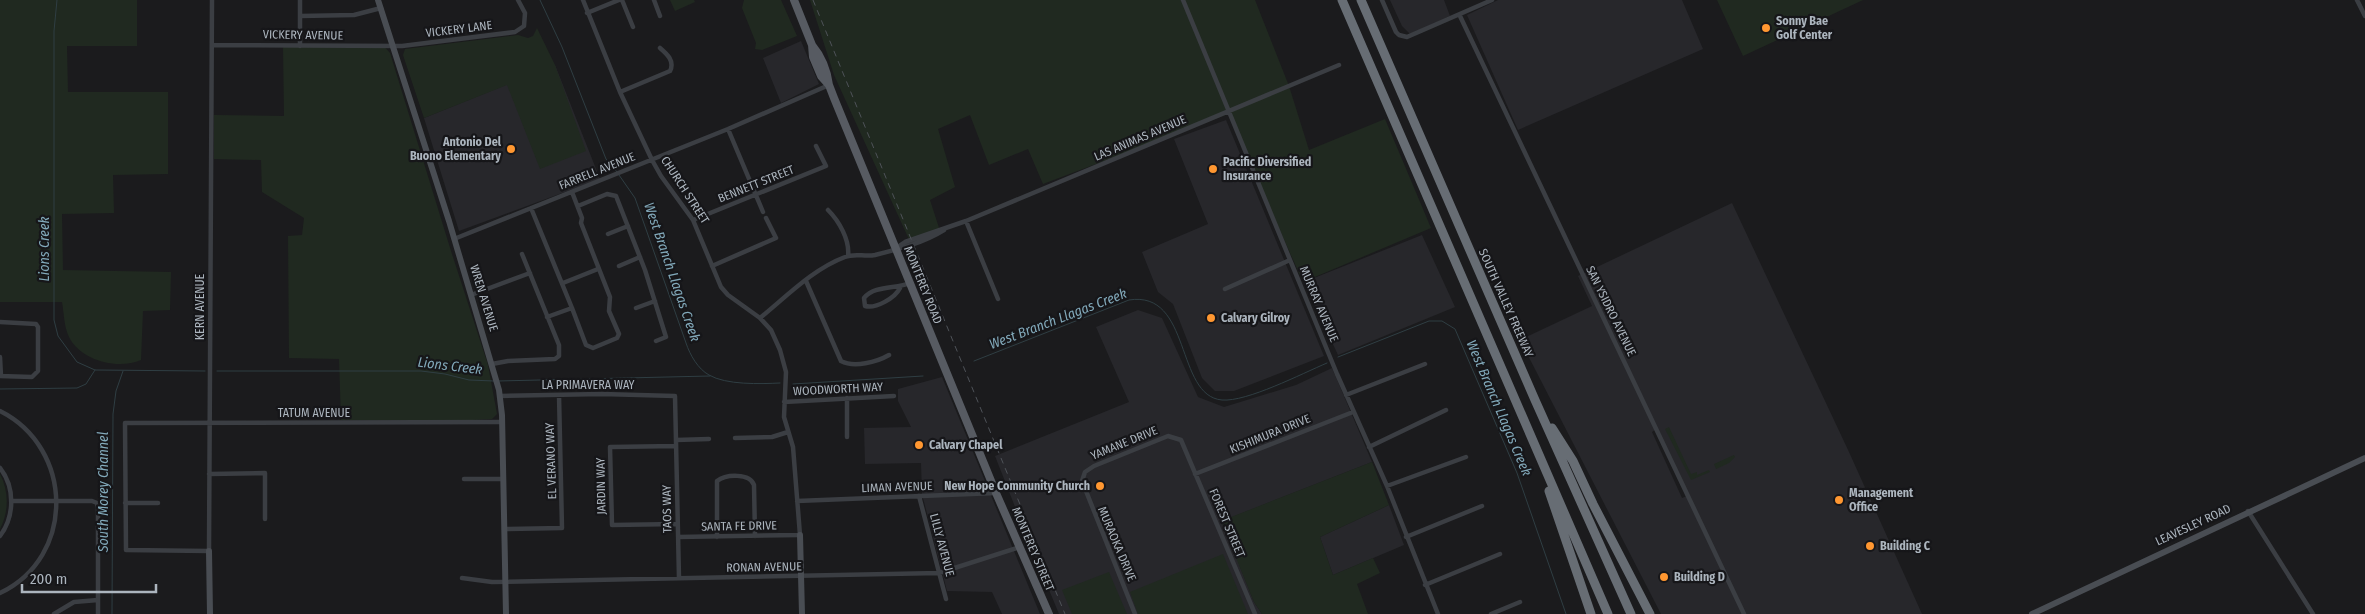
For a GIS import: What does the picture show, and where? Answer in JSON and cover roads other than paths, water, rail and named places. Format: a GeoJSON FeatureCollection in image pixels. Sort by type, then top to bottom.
{"type":"FeatureCollection","features":[{"type":"Feature","properties":{"kind":"highway"},"geometry":{"type":"LineString","coordinates":[[1342,0],[1608,614]]}},
{"type":"Feature","properties":{"kind":"highway","name":"SOUTH VALLEY FREEWAY"},"geometry":{"type":"LineString","coordinates":[[1360,0],[1631,614]]}},
{"type":"Feature","properties":{"kind":"highway"},"geometry":{"type":"LineString","coordinates":[[1535,400],[1573,461],[1650,614]]}},
{"type":"Feature","properties":{"kind":"highway"},"geometry":{"type":"LineString","coordinates":[[1545,468],[1548,489],[1591,614]]}},
{"type":"Feature","properties":{"kind":"main road","name":"MONTEREY ROAD"},"geometry":{"type":"LineString","coordinates":[[794,0],[812,45],[820,54],[827,73],[829,86],[996,493]]}},
{"type":"Feature","properties":{"kind":"main road","name":"MONTEREY STREET"},"geometry":{"type":"LineString","coordinates":[[996,493],[1049,614]]}},
{"type":"Feature","properties":{"kind":"street","name":"KERN AVENUE"},"geometry":{"type":"LineString","coordinates":[[210,614],[209,424],[211,363],[212,0]]}},
{"type":"Feature","properties":{"kind":"street"},"geometry":{"type":"LineString","coordinates":[[300,0],[300,46]]}},
{"type":"Feature","properties":{"kind":"street","name":"WREN AVENUE"},"geometry":{"type":"LineString","coordinates":[[378,0],[471,294],[500,396],[506,614]]}},
{"type":"Feature","properties":{"kind":"street","name":"VICKERY LANE"},"geometry":{"type":"LineString","coordinates":[[394,46],[515,32],[524,26],[525,13],[518,0]]}},
{"type":"Feature","properties":{"kind":"street","name":"CHURCH STREET"},"geometry":{"type":"LineString","coordinates":[[583,0],[620,92],[652,160],[660,176],[693,220],[721,287],[728,295],[760,318],[771,330],[780,350],[786,372],[784,417],[793,447],[800,535],[802,614]]}},
{"type":"Feature","properties":{"kind":"street"},"geometry":{"type":"LineString","coordinates":[[587,13],[620,0],[633,27]]}},
{"type":"Feature","properties":{"kind":"street"},"geometry":{"type":"LineString","coordinates":[[654,0],[660,16]]}},
{"type":"Feature","properties":{"kind":"street","name":"MURRAY AVENUE"},"geometry":{"type":"LineString","coordinates":[[1183,0],[1438,614]]}},
{"type":"Feature","properties":{"kind":"street"},"geometry":{"type":"LineString","coordinates":[[1382,0],[1393,28],[1403,37],[1415,35],[1492,0]]}},
{"type":"Feature","properties":{"kind":"street"},"geometry":{"type":"LineString","coordinates":[[2357,0],[2365,16]]}},
{"type":"Feature","properties":{"kind":"street"},"geometry":{"type":"LineString","coordinates":[[300,16],[354,16],[381,8]]}},
{"type":"Feature","properties":{"kind":"street","name":"SAN YSIDRO AVENUE"},"geometry":{"type":"LineString","coordinates":[[1460,16],[1744,614]]}},
{"type":"Feature","properties":{"kind":"street","name":"VICKERY AVENUE"},"geometry":{"type":"LineString","coordinates":[[212,44],[394,46]]}},
{"type":"Feature","properties":{"kind":"street"},"geometry":{"type":"LineString","coordinates":[[620,92],[670,71],[672,64],[669,56],[660,48]]}},
{"type":"Feature","properties":{"kind":"street","name":"LAS ANIMAS AVENUE"},"geometry":{"type":"LineString","coordinates":[[848,256],[874,255],[896,248],[907,248],[948,228],[1339,65]]}},
{"type":"Feature","properties":{"kind":"street","name":"FARRELL AVENUE"},"geometry":{"type":"LineString","coordinates":[[454,239],[608,178],[829,86]]}},
{"type":"Feature","properties":{"kind":"street"},"geometry":{"type":"LineString","coordinates":[[728,129],[763,212]]}},
{"type":"Feature","properties":{"kind":"street","name":"BENNETT STREET"},"geometry":{"type":"LineString","coordinates":[[693,220],[826,166],[816,146]]}},
{"type":"Feature","properties":{"kind":"street"},"geometry":{"type":"LineString","coordinates":[[532,208],[586,345],[593,348],[617,338],[619,334],[609,311],[610,297],[581,223],[582,218],[572,192]]}},
{"type":"Feature","properties":{"kind":"street"},"geometry":{"type":"LineString","coordinates":[[578,206],[607,194],[616,196],[640,257],[666,337],[656,341]]}},
{"type":"Feature","properties":{"kind":"street"},"geometry":{"type":"LineString","coordinates":[[760,318],[824,266],[848,256],[849,250],[843,233],[836,218],[828,210]]}},
{"type":"Feature","properties":{"kind":"street"},"geometry":{"type":"LineString","coordinates":[[712,266],[776,238],[766,218]]}},
{"type":"Feature","properties":{"kind":"street"},"geometry":{"type":"LineString","coordinates":[[966,221],[998,299]]}},
{"type":"Feature","properties":{"kind":"street"},"geometry":{"type":"LineString","coordinates":[[608,234],[628,226]]}},
{"type":"Feature","properties":{"kind":"street"},"geometry":{"type":"LineString","coordinates":[[492,364],[508,361],[555,359],[560,351],[522,254]]}},
{"type":"Feature","properties":{"kind":"street"},"geometry":{"type":"LineString","coordinates":[[619,266],[640,257]]}},
{"type":"Feature","properties":{"kind":"street"},"geometry":{"type":"LineString","coordinates":[[1225,289],[1290,260]]}},
{"type":"Feature","properties":{"kind":"street"},"geometry":{"type":"LineString","coordinates":[[563,283],[598,269]]}},
{"type":"Feature","properties":{"kind":"street"},"geometry":{"type":"LineString","coordinates":[[471,294],[530,273]]}},
{"type":"Feature","properties":{"kind":"street"},"geometry":{"type":"LineString","coordinates":[[806,281],[841,361],[850,363],[878,361],[889,355]]}},
{"type":"Feature","properties":{"kind":"street"},"geometry":{"type":"LineString","coordinates":[[900,288],[894,286],[875,291],[865,296],[863,302],[867,307],[874,306],[894,297],[900,288],[910,283]]}},
{"type":"Feature","properties":{"kind":"street"},"geometry":{"type":"LineString","coordinates":[[636,308],[655,301]]}},
{"type":"Feature","properties":{"kind":"street"},"geometry":{"type":"LineString","coordinates":[[547,317],[572,308]]}},
{"type":"Feature","properties":{"kind":"street"},"geometry":{"type":"LineString","coordinates":[[0,322],[33,322],[38,327],[38,370],[36,375],[0,376],[0,356]]}},
{"type":"Feature","properties":{"kind":"street"},"geometry":{"type":"LineString","coordinates":[[1346,395],[1425,364]]}},
{"type":"Feature","properties":{"kind":"street","name":"EL VERANO WAY"},"geometry":{"type":"LineString","coordinates":[[504,529],[562,528],[559,395]]}},
{"type":"Feature","properties":{"kind":"street","name":"LA PRIMAVERA WAY"},"geometry":{"type":"LineString","coordinates":[[500,396],[675,396]]}},
{"type":"Feature","properties":{"kind":"street","name":"TAOS WAY"},"geometry":{"type":"LineString","coordinates":[[675,396],[679,578]]}},
{"type":"Feature","properties":{"kind":"street","name":"WOODWORTH WAY"},"geometry":{"type":"LineString","coordinates":[[784,402],[894,396]]}},
{"type":"Feature","properties":{"kind":"street"},"geometry":{"type":"LineString","coordinates":[[847,398],[848,437]]}},
{"type":"Feature","properties":{"kind":"street"},"geometry":{"type":"LineString","coordinates":[[1369,448],[1446,410]]}},
{"type":"Feature","properties":{"kind":"street"},"geometry":{"type":"LineString","coordinates":[[0,411],[25,427],[41,446],[52,471],[56,501],[52,532],[42,554],[22,579],[0,593]]}},
{"type":"Feature","properties":{"kind":"street","name":"KISHIMURA DRIVE"},"geometry":{"type":"LineString","coordinates":[[1195,474],[1353,412]]}},
{"type":"Feature","properties":{"kind":"street","name":"TATUM AVENUE"},"geometry":{"type":"LineString","coordinates":[[126,502],[125,424],[502,422]]}},
{"type":"Feature","properties":{"kind":"street"},"geometry":{"type":"LineString","coordinates":[[735,438],[772,437],[788,432]]}},
{"type":"Feature","properties":{"kind":"street","name":"YAMANE DRIVE"},"geometry":{"type":"LineString","coordinates":[[1082,480],[1089,468],[1112,458],[1168,436],[1181,440]]}},
{"type":"Feature","properties":{"kind":"street"},"geometry":{"type":"LineString","coordinates":[[676,440],[709,440]]}},
{"type":"Feature","properties":{"kind":"street","name":"FOREST STREET"},"geometry":{"type":"LineString","coordinates":[[1181,440],[1255,614]]}},
{"type":"Feature","properties":{"kind":"street","name":"JARDIN WAY"},"geometry":{"type":"LineString","coordinates":[[676,446],[610,447],[612,525],[678,524]]}},
{"type":"Feature","properties":{"kind":"street"},"geometry":{"type":"LineString","coordinates":[[1386,486],[1466,457]]}},
{"type":"Feature","properties":{"kind":"street","name":"LEAVESLEY ROAD"},"geometry":{"type":"LineString","coordinates":[[2032,614],[2248,511],[2365,458]]}},
{"type":"Feature","properties":{"kind":"street"},"geometry":{"type":"LineString","coordinates":[[0,468],[9,485],[11,501],[9,517],[0,536]]}},
{"type":"Feature","properties":{"kind":"street"},"geometry":{"type":"LineString","coordinates":[[209,474],[265,474],[265,519]]}},
{"type":"Feature","properties":{"kind":"street"},"geometry":{"type":"LineString","coordinates":[[717,537],[717,481],[722,477],[747,477],[752,480],[754,486],[755,536]]}},
{"type":"Feature","properties":{"kind":"street"},"geometry":{"type":"LineString","coordinates":[[464,479],[502,479]]}},
{"type":"Feature","properties":{"kind":"street","name":"MURAOKA DRIVE"},"geometry":{"type":"LineString","coordinates":[[1082,480],[1135,614]]}},
{"type":"Feature","properties":{"kind":"street","name":"LIMAN AVENUE"},"geometry":{"type":"LineString","coordinates":[[797,501],[996,493]]}},
{"type":"Feature","properties":{"kind":"street","name":"LILLY AVENUE"},"geometry":{"type":"LineString","coordinates":[[919,496],[946,599]]}},
{"type":"Feature","properties":{"kind":"street"},"geometry":{"type":"LineString","coordinates":[[11,501],[92,501],[97,504],[98,614]]}},
{"type":"Feature","properties":{"kind":"street"},"geometry":{"type":"LineString","coordinates":[[158,502],[126,502],[126,550],[209,551]]}},
{"type":"Feature","properties":{"kind":"street"},"geometry":{"type":"LineString","coordinates":[[1406,538],[1482,506]]}},
{"type":"Feature","properties":{"kind":"street"},"geometry":{"type":"LineString","coordinates":[[2248,511],[2312,614]]}},
{"type":"Feature","properties":{"kind":"street","name":"SANTA FE DRIVE"},"geometry":{"type":"LineString","coordinates":[[678,537],[800,535]]}},
{"type":"Feature","properties":{"kind":"street","name":"RONAN AVENUE"},"geometry":{"type":"LineString","coordinates":[[462,578],[477,582],[505,582],[939,573],[1020,547]]}},
{"type":"Feature","properties":{"kind":"street"},"geometry":{"type":"LineString","coordinates":[[1425,585],[1500,554]]}},
{"type":"Feature","properties":{"kind":"street"},"geometry":{"type":"LineString","coordinates":[[54,614],[74,602],[98,600]]}},
{"type":"Feature","properties":{"kind":"street"},"geometry":{"type":"LineString","coordinates":[[1491,614],[1520,602]]}},
{"type":"Feature","properties":{"kind":"waterway","name":"Lions Creek"},"geometry":{"type":"LineString","coordinates":[[57,0],[54,31],[54,320],[58,336],[77,362],[95,370],[205,371]]}},
{"type":"Feature","properties":{"kind":"waterway","name":"West Branch Llagas Creek"},"geometry":{"type":"LineString","coordinates":[[540,0],[562,47],[606,159],[617,172]]}},
{"type":"Feature","properties":{"kind":"waterway","name":"West Branch Llagas Creek"},"geometry":{"type":"LineString","coordinates":[[619,175],[635,198],[688,348],[698,365],[709,375],[724,381],[763,384],[780,383]]}},
{"type":"Feature","properties":{"kind":"waterway","name":"West Branch Llagas Creek"},"geometry":{"type":"LineString","coordinates":[[974,361],[1129,300],[1149,301],[1164,311],[1174,326],[1196,381],[1207,394],[1222,400],[1245,397],[1327,363]]}},
{"type":"Feature","properties":{"kind":"waterway","name":"West Branch Llagas Creek"},"geometry":{"type":"LineString","coordinates":[[1338,357],[1429,321],[1442,321],[1455,329],[1517,473],[1566,614]]}},
{"type":"Feature","properties":{"kind":"waterway"},"geometry":{"type":"LineString","coordinates":[[0,389],[77,388],[86,384],[95,370]]}},
{"type":"Feature","properties":{"kind":"waterway","name":"South Morey Channel"},"geometry":{"type":"LineString","coordinates":[[112,614],[113,414],[116,391],[123,371]]}},
{"type":"Feature","properties":{"kind":"waterway","name":"Lions Creek"},"geometry":{"type":"LineString","coordinates":[[217,371],[421,371],[469,380],[494,381]]}},
{"type":"Feature","properties":{"kind":"waterway","name":"Lions Creek"},"geometry":{"type":"LineString","coordinates":[[498,381],[710,376]]}},
{"type":"Feature","properties":{"kind":"waterway","name":"West Branch Llagas Creek"},"geometry":{"type":"LineString","coordinates":[[793,384],[923,376]]}},
{"type":"Feature","properties":{"kind":"railway"},"geometry":{"type":"LineString","coordinates":[[813,0],[1065,614]]}},
{"type":"Feature","properties":{"kind":"place","name":"Sonny Bae Golf Center"},"geometry":{"type":"Point","coordinates":[1766,28]}},
{"type":"Feature","properties":{"kind":"place","name":"Antonio Del Buono Elementary"},"geometry":{"type":"Point","coordinates":[511,149]}},
{"type":"Feature","properties":{"kind":"place","name":"Pacific Diversified Insurance"},"geometry":{"type":"Point","coordinates":[1213,169]}},
{"type":"Feature","properties":{"kind":"place","name":"Calvary Gilroy"},"geometry":{"type":"Point","coordinates":[1211,318]}},
{"type":"Feature","properties":{"kind":"place","name":"Calvary Chapel"},"geometry":{"type":"Point","coordinates":[919,445]}},
{"type":"Feature","properties":{"kind":"place","name":"New Hope Community Church"},"geometry":{"type":"Point","coordinates":[1100,486]}},
{"type":"Feature","properties":{"kind":"place","name":"Management Office"},"geometry":{"type":"Point","coordinates":[1839,500]}},
{"type":"Feature","properties":{"kind":"place","name":"Building C"},"geometry":{"type":"Point","coordinates":[1870,546]}},
{"type":"Feature","properties":{"kind":"place","name":"Building D"},"geometry":{"type":"Point","coordinates":[1664,577]}}]}
